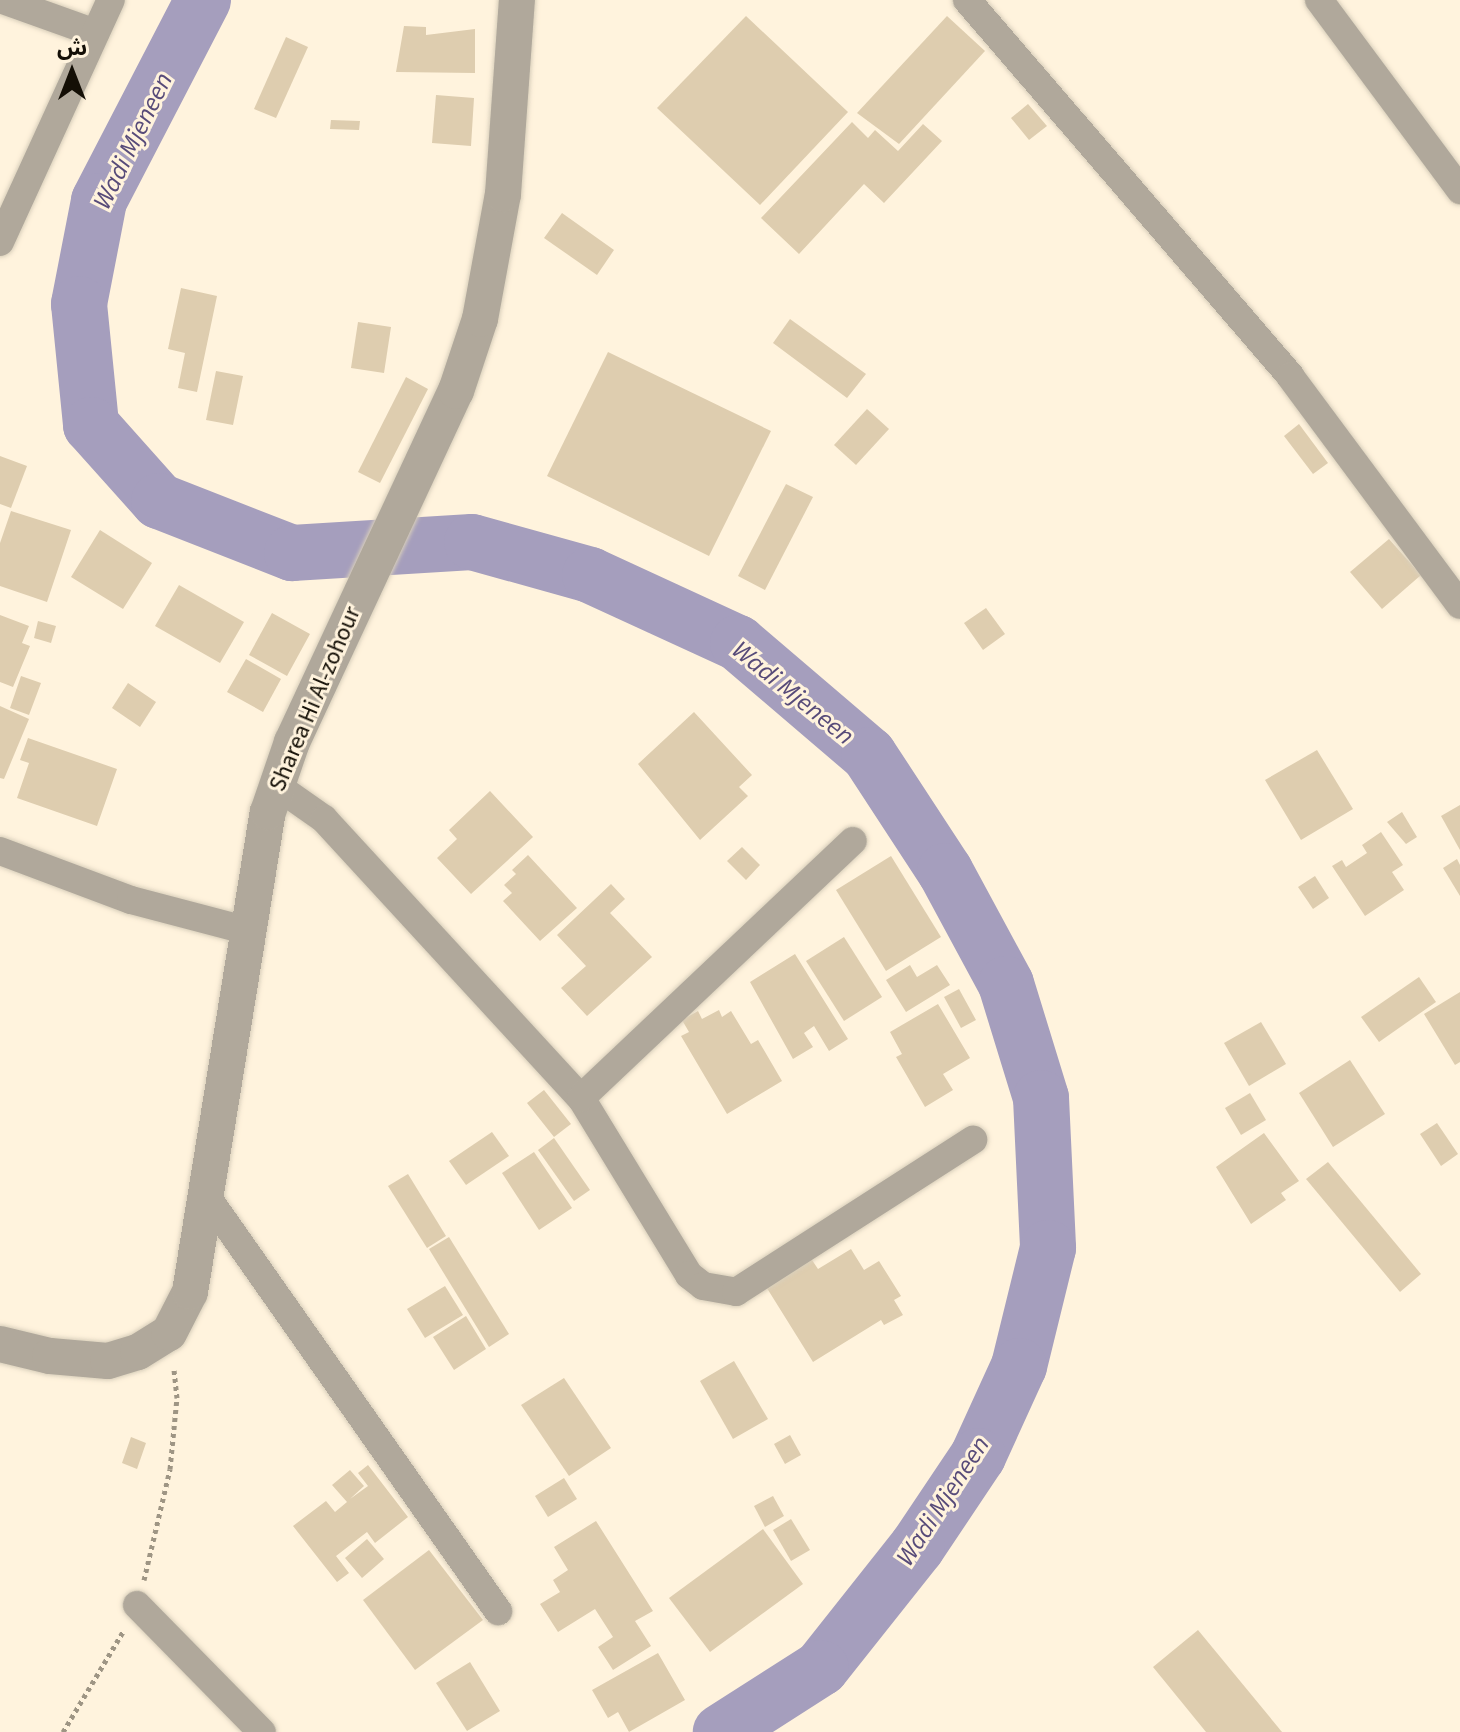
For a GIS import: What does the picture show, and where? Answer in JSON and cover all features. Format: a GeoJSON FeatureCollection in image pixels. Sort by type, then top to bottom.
{"type":"FeatureCollection","features":[{"type":"Feature","properties":{"kind":"street"},"geometry":{"type":"LineString","coordinates":[[3,0],[95,33]]}},
{"type":"Feature","properties":{"kind":"street"},"geometry":{"type":"LineString","coordinates":[[0,242],[111,0]]}},
{"type":"Feature","properties":{"kind":"street","name":"Sharea Hi Al-zohour"},"geometry":{"type":"LineString","coordinates":[[169,1333],[190,1292],[245,930],[259,849],[277,786],[299,728],[456,391],[480,319],[503,194],[517,0]]}},
{"type":"Feature","properties":{"kind":"street"},"geometry":{"type":"LineString","coordinates":[[967,0],[1290,376],[1460,605]]}},
{"type":"Feature","properties":{"kind":"street"},"geometry":{"type":"LineString","coordinates":[[1319,0],[1460,190]]}},
{"type":"Feature","properties":{"kind":"street"},"geometry":{"type":"LineString","coordinates":[[277,786],[324,819],[581,1098],[689,1275],[716,1292],[736,1292],[973,1140]]}},
{"type":"Feature","properties":{"kind":"street"},"geometry":{"type":"LineString","coordinates":[[581,1098],[853,841]]}},
{"type":"Feature","properties":{"kind":"street"},"geometry":{"type":"LineString","coordinates":[[0,851],[131,900],[245,930]]}},
{"type":"Feature","properties":{"kind":"street"},"geometry":{"type":"LineString","coordinates":[[205,1194],[498,1611]]}},
{"type":"Feature","properties":{"kind":"street"},"geometry":{"type":"LineString","coordinates":[[0,1344],[50,1356],[108,1361],[138,1352],[169,1333]]}},
{"type":"Feature","properties":{"kind":"street"},"geometry":{"type":"LineString","coordinates":[[137,1605],[262,1732]]}},
{"type":"Feature","properties":{"kind":"path"},"geometry":{"type":"LineString","coordinates":[[63,1732],[137,1605],[170,1469],[177,1398],[169,1333]]}},
{"type":"Feature","properties":{"kind":"building"},"geometry":{"type":"Polygon","coordinates":[[[746,16],[848,112],[760,205],[657,108],[746,16]]]}},
{"type":"Feature","properties":{"kind":"building"},"geometry":{"type":"Polygon","coordinates":[[[947,16],[985,51],[899,144],[857,113],[947,16]]]}},
{"type":"Feature","properties":{"kind":"building"},"geometry":{"type":"Polygon","coordinates":[[[404,26],[426,27],[426,35],[475,29],[475,73],[396,72],[404,26]]]}},
{"type":"Feature","properties":{"kind":"building"},"geometry":{"type":"Polygon","coordinates":[[[286,37],[308,47],[276,118],[254,109],[286,37]]]}},
{"type":"Feature","properties":{"kind":"building"},"geometry":{"type":"Polygon","coordinates":[[[436,95],[474,98],[471,146],[432,143],[436,95]]]}},
{"type":"Feature","properties":{"kind":"building"},"geometry":{"type":"Polygon","coordinates":[[[1028,104],[1047,126],[1029,140],[1011,118],[1028,104]]]}},
{"type":"Feature","properties":{"kind":"building"},"geometry":{"type":"Polygon","coordinates":[[[331,120],[360,121],[359,130],[330,129],[331,120]]]}},
{"type":"Feature","properties":{"kind":"building"},"geometry":{"type":"Polygon","coordinates":[[[852,122],[868,138],[875,130],[898,151],[923,124],[942,141],[884,203],[864,184],[799,254],[761,218],[852,122]]]}},
{"type":"Feature","properties":{"kind":"building"},"geometry":{"type":"Polygon","coordinates":[[[562,213],[614,250],[597,275],[544,238],[562,213]]]}},
{"type":"Feature","properties":{"kind":"building"},"geometry":{"type":"Polygon","coordinates":[[[181,288],[217,296],[197,392],[178,388],[185,353],[168,349],[181,288]]]}},
{"type":"Feature","properties":{"kind":"building"},"geometry":{"type":"Polygon","coordinates":[[[790,319],[866,374],[847,398],[773,343],[790,319]]]}},
{"type":"Feature","properties":{"kind":"building"},"geometry":{"type":"Polygon","coordinates":[[[358,322],[391,327],[384,373],[351,368],[358,322]]]}},
{"type":"Feature","properties":{"kind":"building"},"geometry":{"type":"Polygon","coordinates":[[[608,352],[771,431],[709,556],[547,476],[608,352]]]}},
{"type":"Feature","properties":{"kind":"building"},"geometry":{"type":"Polygon","coordinates":[[[216,371],[243,376],[233,425],[206,420],[216,371]]]}},
{"type":"Feature","properties":{"kind":"building"},"geometry":{"type":"Polygon","coordinates":[[[406,377],[428,389],[380,483],[358,472],[406,377]]]}},
{"type":"Feature","properties":{"kind":"building"},"geometry":{"type":"Polygon","coordinates":[[[867,409],[889,429],[856,465],[834,445],[867,409]]]}},
{"type":"Feature","properties":{"kind":"building"},"geometry":{"type":"Polygon","coordinates":[[[1299,424],[1328,463],[1313,474],[1284,436],[1299,424]]]}},
{"type":"Feature","properties":{"kind":"building"},"geometry":{"type":"Polygon","coordinates":[[[0,456],[27,466],[11,508],[0,504],[0,456]]]}},
{"type":"Feature","properties":{"kind":"building"},"geometry":{"type":"Polygon","coordinates":[[[786,484],[813,497],[765,590],[738,576],[786,484]]]}},
{"type":"Feature","properties":{"kind":"building"},"geometry":{"type":"Polygon","coordinates":[[[11,511],[71,530],[47,602],[0,586],[0,543],[11,511]]]}},
{"type":"Feature","properties":{"kind":"building"},"geometry":{"type":"Polygon","coordinates":[[[100,530],[152,563],[123,609],[71,577],[100,530]]]}},
{"type":"Feature","properties":{"kind":"building"},"geometry":{"type":"Polygon","coordinates":[[[1389,539],[1421,575],[1382,609],[1350,572],[1389,539]]]}},
{"type":"Feature","properties":{"kind":"building"},"geometry":{"type":"Polygon","coordinates":[[[179,585],[244,622],[220,663],[155,626],[179,585]]]}},
{"type":"Feature","properties":{"kind":"building"},"geometry":{"type":"Polygon","coordinates":[[[986,608],[1005,634],[983,650],[964,623],[986,608]]]}},
{"type":"Feature","properties":{"kind":"building"},"geometry":{"type":"Polygon","coordinates":[[[272,613],[310,634],[287,676],[249,655],[272,613]]]}},
{"type":"Feature","properties":{"kind":"building"},"geometry":{"type":"Polygon","coordinates":[[[0,615],[29,626],[22,643],[30,646],[13,687],[0,682],[0,615]]]}},
{"type":"Feature","properties":{"kind":"building"},"geometry":{"type":"Polygon","coordinates":[[[38,621],[56,626],[51,643],[34,638],[38,621]]]}},
{"type":"Feature","properties":{"kind":"building"},"geometry":{"type":"Polygon","coordinates":[[[246,659],[281,679],[263,712],[227,692],[246,659]]]}},
{"type":"Feature","properties":{"kind":"building"},"geometry":{"type":"Polygon","coordinates":[[[21,676],[41,683],[29,715],[10,708],[21,676]]]}},
{"type":"Feature","properties":{"kind":"building"},"geometry":{"type":"Polygon","coordinates":[[[128,683],[156,702],[140,727],[112,708],[128,683]]]}},
{"type":"Feature","properties":{"kind":"building"},"geometry":{"type":"Polygon","coordinates":[[[0,706],[29,719],[4,779],[0,778],[0,706]]]}},
{"type":"Feature","properties":{"kind":"building"},"geometry":{"type":"Polygon","coordinates":[[[694,712],[752,775],[739,787],[748,796],[700,840],[638,764],[694,712]]]}},
{"type":"Feature","properties":{"kind":"building"},"geometry":{"type":"Polygon","coordinates":[[[28,738],[117,769],[97,826],[17,798],[29,763],[20,760],[28,738]]]}},
{"type":"Feature","properties":{"kind":"building"},"geometry":{"type":"Polygon","coordinates":[[[1317,750],[1353,809],[1301,840],[1265,780],[1317,750]]]}},
{"type":"Feature","properties":{"kind":"building"},"geometry":{"type":"Polygon","coordinates":[[[490,791],[533,837],[471,894],[437,858],[457,839],[449,830],[490,791]]]}},
{"type":"Feature","properties":{"kind":"building"},"geometry":{"type":"Polygon","coordinates":[[[1460,805],[1460,850],[1441,816],[1460,805]]]}},
{"type":"Feature","properties":{"kind":"building"},"geometry":{"type":"Polygon","coordinates":[[[1402,812],[1417,837],[1406,844],[1387,822],[1402,812]]]}},
{"type":"Feature","properties":{"kind":"building"},"geometry":{"type":"Polygon","coordinates":[[[1381,832],[1403,865],[1392,872],[1404,890],[1365,916],[1332,866],[1342,860],[1346,867],[1367,853],[1362,845],[1381,832]]]}},
{"type":"Feature","properties":{"kind":"building"},"geometry":{"type":"Polygon","coordinates":[[[742,847],[760,865],[746,880],[727,861],[742,847]]]}},
{"type":"Feature","properties":{"kind":"building"},"geometry":{"type":"Polygon","coordinates":[[[528,855],[577,908],[540,941],[503,901],[512,893],[504,885],[516,874],[512,870],[528,855]]]}},
{"type":"Feature","properties":{"kind":"building"},"geometry":{"type":"Polygon","coordinates":[[[891,856],[941,937],[886,971],[836,890],[891,856]]]}},
{"type":"Feature","properties":{"kind":"building"},"geometry":{"type":"Polygon","coordinates":[[[1457,859],[1460,865],[1460,896],[1443,868],[1457,859]]]}},
{"type":"Feature","properties":{"kind":"building"},"geometry":{"type":"Polygon","coordinates":[[[1315,876],[1329,898],[1313,909],[1298,887],[1315,876]]]}},
{"type":"Feature","properties":{"kind":"building"},"geometry":{"type":"Polygon","coordinates":[[[611,884],[625,899],[610,913],[652,957],[587,1016],[561,988],[586,966],[557,935],[611,884]]]}},
{"type":"Feature","properties":{"kind":"building"},"geometry":{"type":"Polygon","coordinates":[[[844,937],[882,997],[844,1021],[806,961],[844,937]]]}},
{"type":"Feature","properties":{"kind":"building"},"geometry":{"type":"Polygon","coordinates":[[[795,954],[848,1039],[829,1051],[814,1026],[804,1033],[813,1047],[793,1059],[750,982],[795,954]]]}},
{"type":"Feature","properties":{"kind":"building"},"geometry":{"type":"Polygon","coordinates":[[[910,965],[917,977],[937,965],[950,985],[906,1012],[886,980],[910,965]]]}},
{"type":"Feature","properties":{"kind":"building"},"geometry":{"type":"Polygon","coordinates":[[[1419,977],[1436,1002],[1379,1042],[1361,1017],[1419,977]]]}},
{"type":"Feature","properties":{"kind":"building"},"geometry":{"type":"Polygon","coordinates":[[[959,989],[976,1020],[961,1028],[944,997],[959,989]]]}},
{"type":"Feature","properties":{"kind":"building"},"geometry":{"type":"Polygon","coordinates":[[[1460,992],[1460,1062],[1455,1065],[1424,1014],[1460,992]]]}},
{"type":"Feature","properties":{"kind":"building"},"geometry":{"type":"Polygon","coordinates":[[[938,1004],[970,1058],[943,1074],[953,1090],[925,1107],[896,1057],[902,1054],[890,1032],[938,1004]]]}},
{"type":"Feature","properties":{"kind":"building"},"geometry":{"type":"Polygon","coordinates":[[[719,1010],[722,1017],[731,1011],[751,1044],[758,1040],[782,1081],[727,1114],[681,1036],[689,1032],[682,1020],[698,1011],[702,1019],[719,1010]]]}},
{"type":"Feature","properties":{"kind":"building"},"geometry":{"type":"Polygon","coordinates":[[[1261,1022],[1286,1064],[1249,1086],[1224,1043],[1261,1022]]]}},
{"type":"Feature","properties":{"kind":"building"},"geometry":{"type":"Polygon","coordinates":[[[1350,1060],[1385,1114],[1333,1147],[1299,1093],[1350,1060]]]}},
{"type":"Feature","properties":{"kind":"building"},"geometry":{"type":"Polygon","coordinates":[[[544,1090],[571,1124],[554,1137],[527,1103],[544,1090]]]}},
{"type":"Feature","properties":{"kind":"building"},"geometry":{"type":"Polygon","coordinates":[[[1250,1093],[1266,1120],[1241,1135],[1225,1108],[1250,1093]]]}},
{"type":"Feature","properties":{"kind":"building"},"geometry":{"type":"Polygon","coordinates":[[[1437,1123],[1458,1154],[1441,1166],[1420,1134],[1437,1123]]]}},
{"type":"Feature","properties":{"kind":"building"},"geometry":{"type":"Polygon","coordinates":[[[492,1132],[509,1156],[466,1185],[449,1161],[492,1132]]]}},
{"type":"Feature","properties":{"kind":"building"},"geometry":{"type":"Polygon","coordinates":[[[1264,1133],[1299,1181],[1281,1193],[1286,1200],[1251,1224],[1216,1167],[1264,1133]]]}},
{"type":"Feature","properties":{"kind":"building"},"geometry":{"type":"Polygon","coordinates":[[[554,1138],[590,1190],[574,1201],[538,1150],[554,1138]]]}},
{"type":"Feature","properties":{"kind":"building"},"geometry":{"type":"Polygon","coordinates":[[[534,1152],[572,1208],[539,1230],[502,1173],[534,1152]]]}},
{"type":"Feature","properties":{"kind":"building"},"geometry":{"type":"Polygon","coordinates":[[[1328,1162],[1421,1274],[1400,1292],[1306,1179],[1328,1162]]]}},
{"type":"Feature","properties":{"kind":"building"},"geometry":{"type":"Polygon","coordinates":[[[408,1174],[446,1236],[427,1248],[388,1186],[408,1174]]]}},
{"type":"Feature","properties":{"kind":"building"},"geometry":{"type":"Polygon","coordinates":[[[449,1237],[509,1334],[489,1347],[429,1249],[449,1237]]]}},
{"type":"Feature","properties":{"kind":"building"},"geometry":{"type":"Polygon","coordinates":[[[851,1249],[864,1270],[879,1261],[901,1296],[894,1300],[903,1315],[884,1325],[881,1320],[813,1362],[765,1285],[810,1257],[818,1269],[851,1249]]]}},
{"type":"Feature","properties":{"kind":"building"},"geometry":{"type":"Polygon","coordinates":[[[445,1286],[463,1315],[425,1338],[407,1309],[445,1286]]]}},
{"type":"Feature","properties":{"kind":"building"},"geometry":{"type":"Polygon","coordinates":[[[466,1316],[486,1349],[454,1370],[433,1337],[466,1316]]]}},
{"type":"Feature","properties":{"kind":"building"},"geometry":{"type":"Polygon","coordinates":[[[734,1361],[768,1419],[733,1439],[700,1381],[734,1361]]]}},
{"type":"Feature","properties":{"kind":"building"},"geometry":{"type":"Polygon","coordinates":[[[564,1378],[611,1448],[569,1476],[521,1405],[564,1378]]]}},
{"type":"Feature","properties":{"kind":"building"},"geometry":{"type":"Polygon","coordinates":[[[790,1435],[801,1455],[785,1464],[774,1444],[790,1435]]]}},
{"type":"Feature","properties":{"kind":"building"},"geometry":{"type":"Polygon","coordinates":[[[131,1437],[146,1443],[137,1469],[122,1463],[131,1437]]]}},
{"type":"Feature","properties":{"kind":"building"},"geometry":{"type":"Polygon","coordinates":[[[368,1465],[408,1517],[375,1543],[367,1532],[336,1556],[349,1573],[337,1582],[293,1526],[326,1501],[335,1512],[347,1502],[332,1485],[350,1470],[364,1486],[350,1499],[368,1486],[358,1473],[368,1465]]]}},
{"type":"Feature","properties":{"kind":"building"},"geometry":{"type":"Polygon","coordinates":[[[564,1478],[577,1499],[548,1517],[535,1496],[564,1478]]]}},
{"type":"Feature","properties":{"kind":"building"},"geometry":{"type":"Polygon","coordinates":[[[773,1496],[784,1516],[765,1527],[754,1506],[773,1496]]]}},
{"type":"Feature","properties":{"kind":"building"},"geometry":{"type":"Polygon","coordinates":[[[791,1519],[810,1550],[791,1561],[773,1530],[791,1519]]]}},
{"type":"Feature","properties":{"kind":"building"},"geometry":{"type":"Polygon","coordinates":[[[596,1521],[653,1611],[635,1621],[651,1646],[613,1670],[598,1647],[613,1637],[595,1609],[558,1632],[540,1604],[560,1592],[553,1580],[568,1570],[554,1547],[596,1521]]]}},
{"type":"Feature","properties":{"kind":"building"},"geometry":{"type":"Polygon","coordinates":[[[763,1529],[803,1584],[710,1652],[669,1598],[763,1529]]]}},
{"type":"Feature","properties":{"kind":"building"},"geometry":{"type":"Polygon","coordinates":[[[367,1539],[384,1559],[362,1578],[345,1558],[367,1539]]]}},
{"type":"Feature","properties":{"kind":"building"},"geometry":{"type":"Polygon","coordinates":[[[429,1550],[483,1620],[415,1670],[363,1600],[429,1550]]]}},
{"type":"Feature","properties":{"kind":"building"},"geometry":{"type":"Polygon","coordinates":[[[1198,1630],[1282,1732],[1206,1732],[1153,1667],[1198,1630]]]}},
{"type":"Feature","properties":{"kind":"building"},"geometry":{"type":"Polygon","coordinates":[[[658,1653],[685,1700],[629,1732],[618,1712],[608,1718],[592,1690],[658,1653]]]}},
{"type":"Feature","properties":{"kind":"building"},"geometry":{"type":"Polygon","coordinates":[[[470,1662],[500,1711],[467,1731],[436,1683],[470,1662]]]}},
{"type":"Feature","properties":{"kind":"waterway","name":"Wadi Mjeneen"},"geometry":{"type":"LineString","coordinates":[[203,0],[99,201],[79,304],[91,425],[159,501],[292,553],[472,542],[590,575],[738,643],[869,755],[945,871],[1006,984],[1041,1098],[1048,1248],[1019,1366],[978,1456],[917,1547],[821,1668],[721,1732]]}}]}
